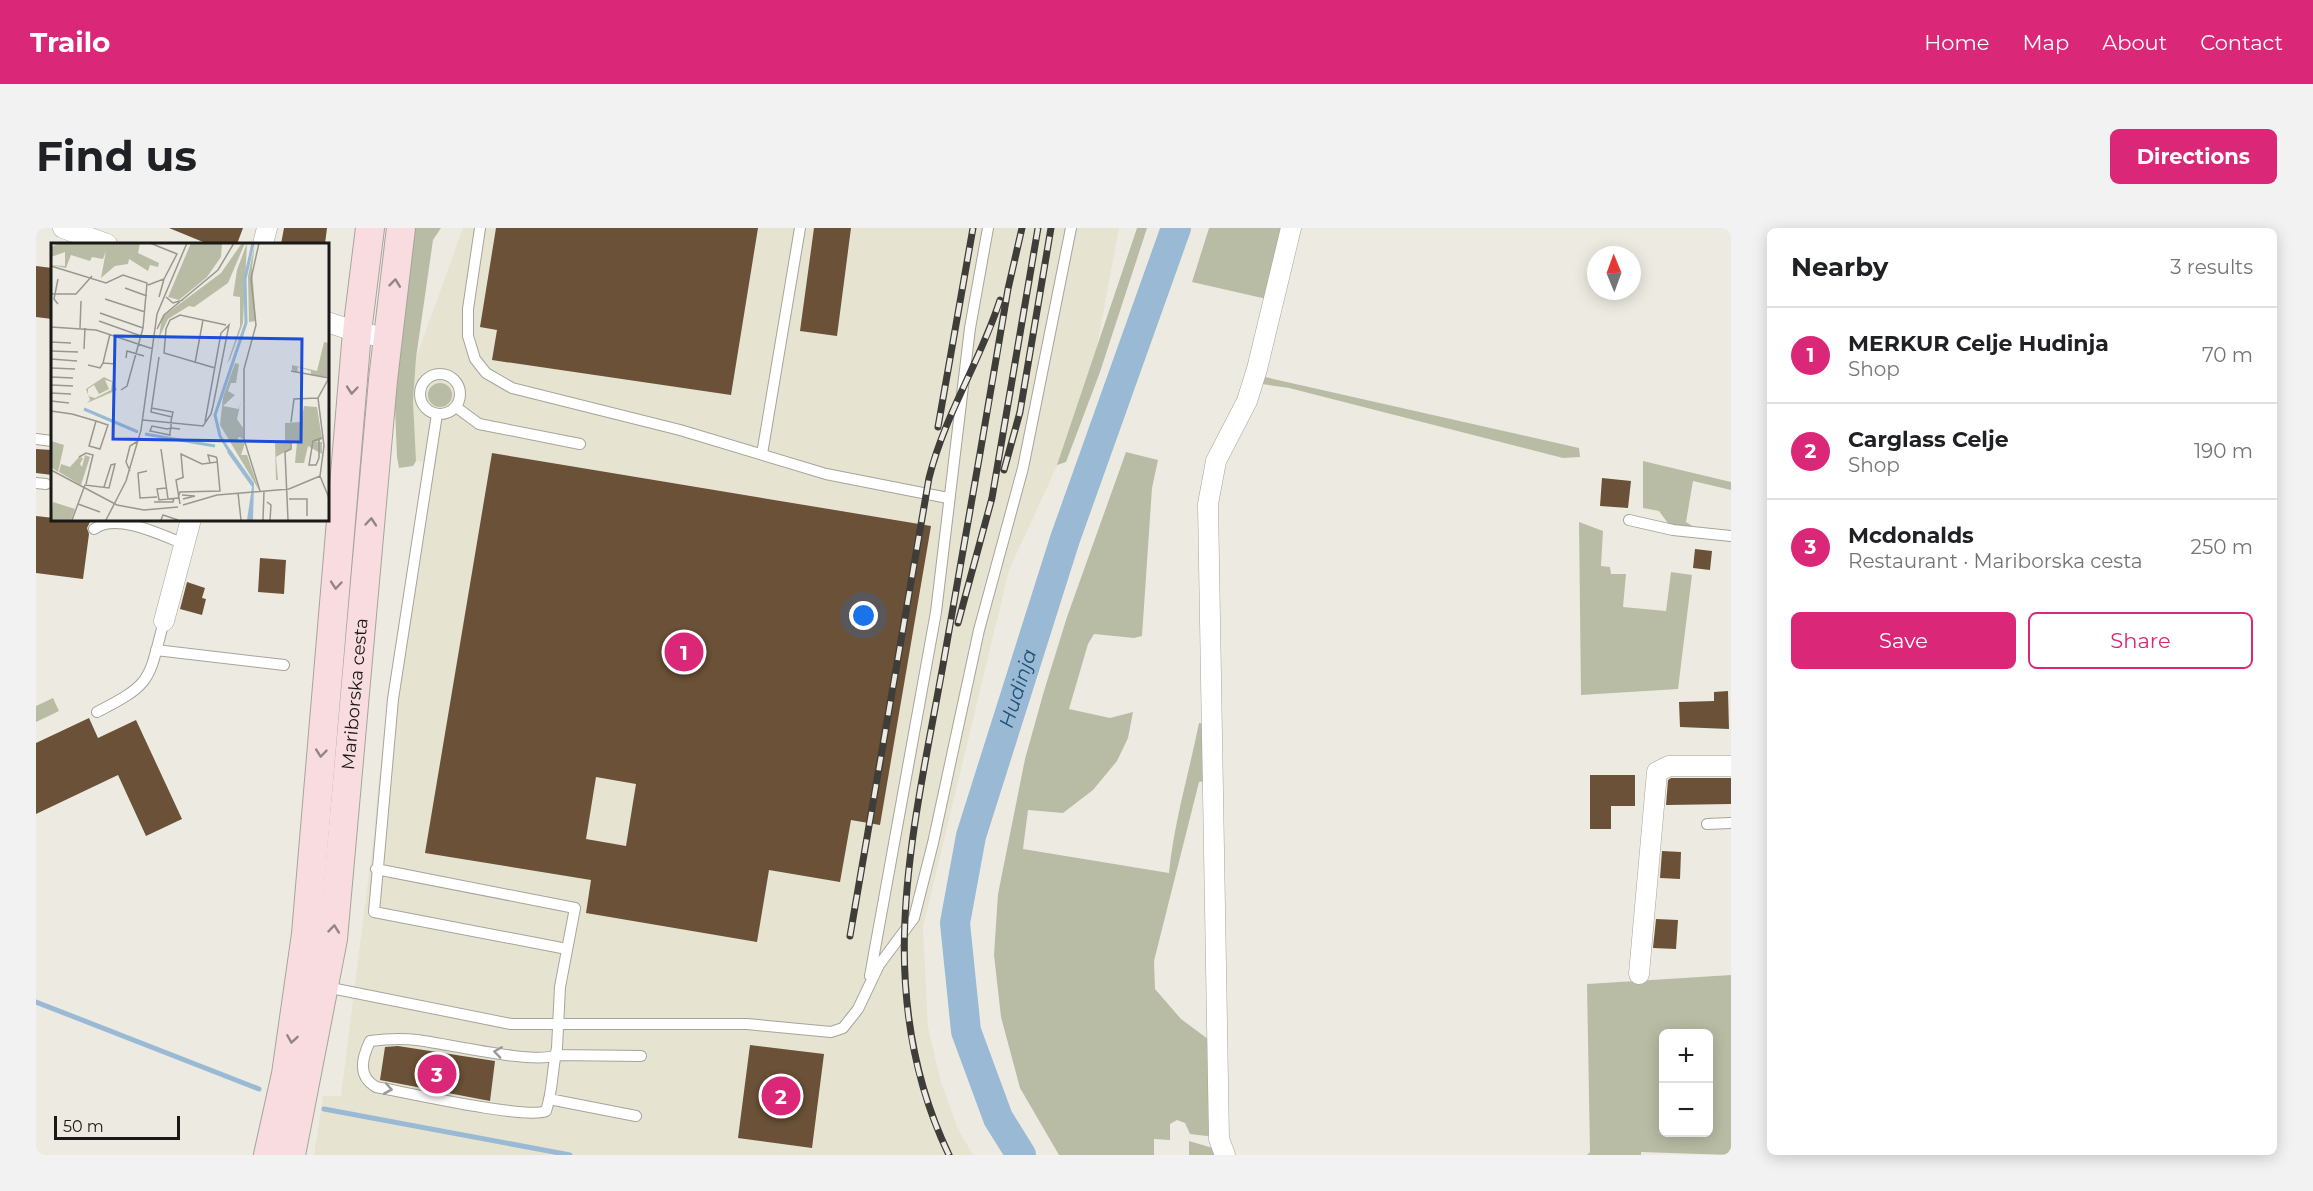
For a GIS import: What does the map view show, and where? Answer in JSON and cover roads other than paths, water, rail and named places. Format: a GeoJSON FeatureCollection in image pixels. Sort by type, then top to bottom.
{"type":"FeatureCollection","features":[{"type":"Feature","properties":{"kind":"main road","name":"Mariborska cesta"},"geometry":{"type":"LineString","coordinates":[[291,1155],[313,984],[357,332],[370,228]]}},
{"type":"Feature","properties":{"kind":"main road","name":"Mariborska cesta"},"geometry":{"type":"LineString","coordinates":[[268,1155],[286,1074],[313,984],[343,842],[388,338],[401,228]]}},
{"type":"Feature","properties":{"kind":"street"},"geometry":{"type":"LineString","coordinates":[[63,228],[104,243]]}},
{"type":"Feature","properties":{"kind":"street"},"geometry":{"type":"LineString","coordinates":[[263,243],[267,228]]}},
{"type":"Feature","properties":{"kind":"street"},"geometry":{"type":"LineString","coordinates":[[1225,1155],[1219,1139],[1208,504],[1216,461],[1247,401],[1257,369],[1291,228]]}},
{"type":"Feature","properties":{"kind":"street"},"geometry":{"type":"LineString","coordinates":[[328,322],[357,332],[388,338]]}},
{"type":"Feature","properties":{"kind":"street"},"geometry":{"type":"LineString","coordinates":[[164,621],[191,520]]}},
{"type":"Feature","properties":{"kind":"street"},"geometry":{"type":"LineString","coordinates":[[1639,974],[1657,772],[1669,766],[1731,766]]}},
{"type":"Feature","properties":{"kind":"lane"},"geometry":{"type":"LineString","coordinates":[[480,228],[468,309],[468,336],[475,359],[486,373],[512,388],[680,430],[826,474],[948,498]]}},
{"type":"Feature","properties":{"kind":"lane"},"geometry":{"type":"LineString","coordinates":[[762,454],[800,228]]}},
{"type":"Feature","properties":{"kind":"lane"},"geometry":{"type":"LineString","coordinates":[[868,988],[936,612],[970,328],[988,228]]}},
{"type":"Feature","properties":{"kind":"lane"},"geometry":{"type":"LineString","coordinates":[[313,984],[477,1019],[511,1024],[747,1024],[831,1032],[843,1028],[858,1009],[879,965],[914,918],[933,843],[979,630],[1023,468],[1071,228]]}},
{"type":"Feature","properties":{"kind":"lane"},"geometry":{"type":"LineString","coordinates":[[439,373],[451,376],[459,386],[460,397],[456,407],[447,413],[436,414],[426,408],[421,399],[421,387],[428,377],[439,373]]}},
{"type":"Feature","properties":{"kind":"lane"},"geometry":{"type":"LineString","coordinates":[[456,407],[479,424],[580,444]]}},
{"type":"Feature","properties":{"kind":"lane"},"geometry":{"type":"LineString","coordinates":[[436,414],[400,646],[376,869],[374,912],[567,949]]}},
{"type":"Feature","properties":{"kind":"lane"},"geometry":{"type":"LineString","coordinates":[[36,439],[51,441]]}},
{"type":"Feature","properties":{"kind":"lane"},"geometry":{"type":"LineString","coordinates":[[1629,520],[1673,530],[1731,536]]}},
{"type":"Feature","properties":{"kind":"lane"},"geometry":{"type":"LineString","coordinates":[[94,529],[108,523],[121,524],[142,528],[184,544]]}},
{"type":"Feature","properties":{"kind":"lane"},"geometry":{"type":"LineString","coordinates":[[97,712],[134,693],[150,675],[164,621]]}},
{"type":"Feature","properties":{"kind":"lane"},"geometry":{"type":"LineString","coordinates":[[156,650],[284,665]]}},
{"type":"Feature","properties":{"kind":"lane"},"geometry":{"type":"LineString","coordinates":[[1707,824],[1731,823]]}},
{"type":"Feature","properties":{"kind":"lane"},"geometry":{"type":"LineString","coordinates":[[376,869],[575,908],[560,987],[559,1024],[555,1055],[548,1103],[541,1113],[508,1110],[376,1087],[368,1083],[362,1071],[363,1060],[370,1041],[383,1039],[414,1039],[525,1056],[548,1057],[555,1055],[641,1056]]}},
{"type":"Feature","properties":{"kind":"lane"},"geometry":{"type":"LineString","coordinates":[[548,1103],[636,1116]]}},
{"type":"Feature","properties":{"kind":"waterway","name":"Hudinja"},"geometry":{"type":"LineString","coordinates":[[1021,1155],[998,1118],[966,1031],[955,923],[971,836],[1065,539],[1176,228]]}},
{"type":"Feature","properties":{"kind":"waterway"},"geometry":{"type":"LineString","coordinates":[[36,1002],[259,1089]]}},
{"type":"Feature","properties":{"kind":"waterway"},"geometry":{"type":"LineString","coordinates":[[324,1109],[570,1155]]}},
{"type":"Feature","properties":{"kind":"railway"},"geometry":{"type":"LineString","coordinates":[[938,427],[973,228]]}},
{"type":"Feature","properties":{"kind":"railway"},"geometry":{"type":"LineString","coordinates":[[949,1155],[924,1092],[910,1029],[905,966],[906,903],[912,840],[922,777],[1008,289],[1022,228]]}},
{"type":"Feature","properties":{"kind":"railway"},"geometry":{"type":"LineString","coordinates":[[958,623],[992,498],[1038,228]]}},
{"type":"Feature","properties":{"kind":"railway"},"geometry":{"type":"LineString","coordinates":[[1004,470],[1020,412],[1051,228]]}},
{"type":"Feature","properties":{"kind":"railway"},"geometry":{"type":"LineString","coordinates":[[850,936],[929,478],[944,432],[983,345],[1000,300]]}},
{"type":"Feature","properties":{"kind":"place","name":"MERKUR Celje Hudinja"},"geometry":{"type":"Point","coordinates":[684,652]}},
{"type":"Feature","properties":{"kind":"place","name":"Mcdonalds"},"geometry":{"type":"Point","coordinates":[437,1074]}},
{"type":"Feature","properties":{"kind":"place","name":"Carglass Celje"},"geometry":{"type":"Point","coordinates":[781,1096]}}]}
